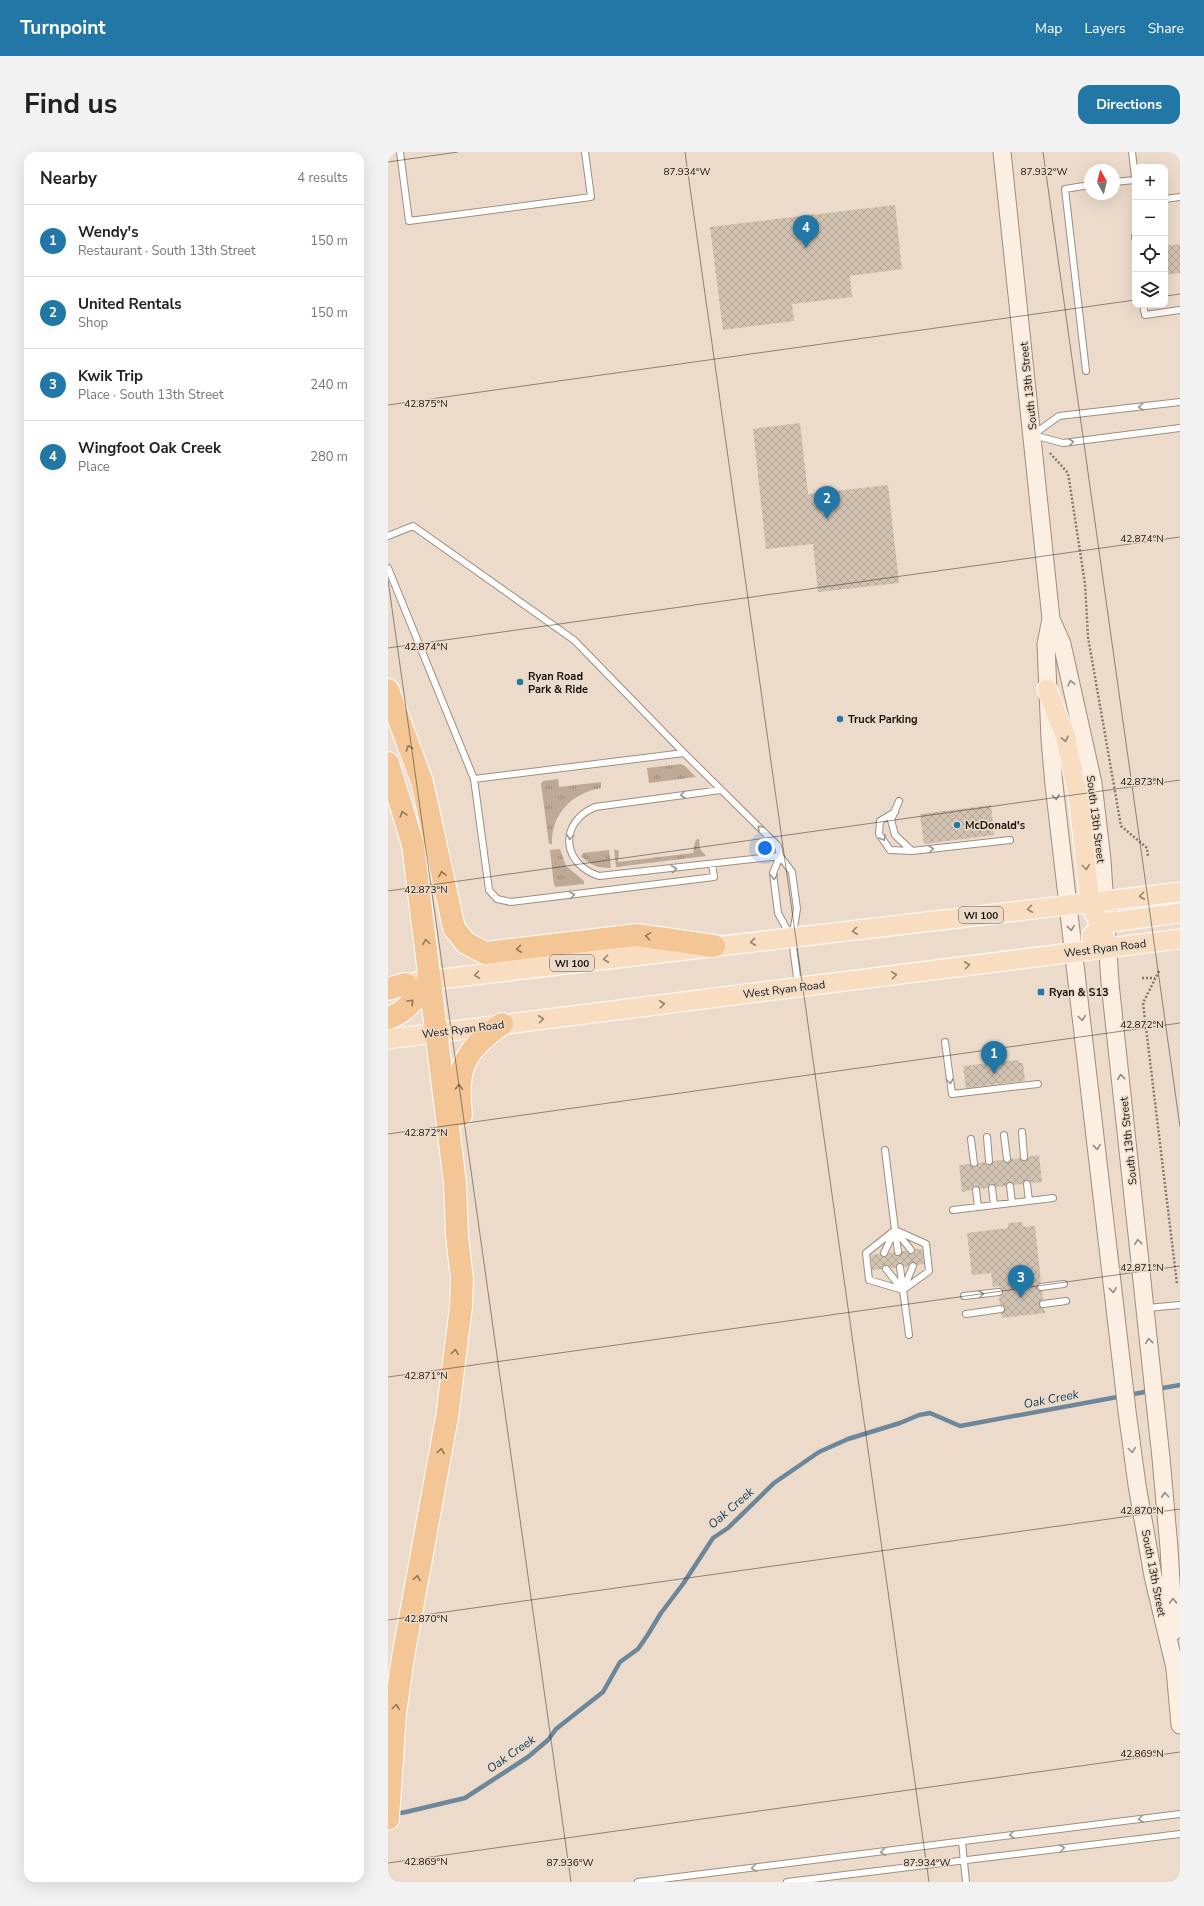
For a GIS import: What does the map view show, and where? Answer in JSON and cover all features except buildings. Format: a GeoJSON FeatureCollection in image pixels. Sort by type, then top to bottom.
{"type":"FeatureCollection","features":[{"type":"Feature","properties":{"kind":"highway"},"geometry":{"type":"LineString","coordinates":[[388,690],[422,782],[454,928],[466,943],[485,953],[637,935],[714,946]]}},
{"type":"Feature","properties":{"kind":"highway"},"geometry":{"type":"LineString","coordinates":[[388,763],[413,845],[455,1183],[457,1236],[462,1279]]}},
{"type":"Feature","properties":{"kind":"highway"},"geometry":{"type":"LineString","coordinates":[[388,1018],[398,1015],[412,1002],[430,980]]}},
{"type":"Feature","properties":{"kind":"highway"},"geometry":{"type":"LineString","coordinates":[[388,1819],[390,1773],[403,1656],[447,1417],[461,1307],[462,1279],[470,1235],[468,1181],[459,1091],[460,1074],[469,1054],[482,1039],[502,1024]]}},
{"type":"Feature","properties":{"kind":"main road"},"geometry":{"type":"LineString","coordinates":[[1048,689],[1065,736],[1108,947]]}},
{"type":"Feature","properties":{"kind":"main road","name":"WI 100"},"geometry":{"type":"LineString","coordinates":[[394,986],[430,980],[714,946],[792,939],[1180,892]]}},
{"type":"Feature","properties":{"kind":"main road"},"geometry":{"type":"LineString","coordinates":[[1074,952],[1103,925],[1180,913]]}},
{"type":"Feature","properties":{"kind":"main road","name":"West Ryan Road"},"geometry":{"type":"LineString","coordinates":[[388,1039],[1180,939]]}},
{"type":"Feature","properties":{"kind":"street","name":"South 13th Street"},"geometry":{"type":"LineString","coordinates":[[1002,152],[1033,435],[1051,620],[1046,644],[1050,739],[1068,905],[1122,1379],[1137,1485],[1153,1576],[1174,1668]]}},
{"type":"Feature","properties":{"kind":"street","name":"South 13th Street"},"geometry":{"type":"LineString","coordinates":[[1051,620],[1062,644],[1090,768],[1102,860],[1098,901]]}},
{"type":"Feature","properties":{"kind":"street","name":"South 13th Street"},"geometry":{"type":"LineString","coordinates":[[1108,947],[1156,1403],[1171,1570],[1174,1668],[1180,1725]]}},
{"type":"Feature","properties":{"kind":"lane"},"geometry":{"type":"LineString","coordinates":[[400,152],[409,221],[591,197],[585,152]]}},
{"type":"Feature","properties":{"kind":"lane"},"geometry":{"type":"LineString","coordinates":[[1132,152],[1133,164]]}},
{"type":"Feature","properties":{"kind":"lane"},"geometry":{"type":"LineString","coordinates":[[1120,181],[1132,179]]}},
{"type":"Feature","properties":{"kind":"lane"},"geometry":{"type":"LineString","coordinates":[[1084,186],[1065,189],[1086,371]]}},
{"type":"Feature","properties":{"kind":"lane"},"geometry":{"type":"LineString","coordinates":[[1168,199],[1180,197]]}},
{"type":"Feature","properties":{"kind":"lane"},"geometry":{"type":"LineString","coordinates":[[1143,308],[1144,315],[1180,310]]}},
{"type":"Feature","properties":{"kind":"lane"},"geometry":{"type":"LineString","coordinates":[[1033,435],[1059,416],[1180,402]]}},
{"type":"Feature","properties":{"kind":"lane"},"geometry":{"type":"LineString","coordinates":[[1033,435],[1063,443],[1180,428]]}},
{"type":"Feature","properties":{"kind":"lane"},"geometry":{"type":"LineString","coordinates":[[388,536],[413,526],[574,640],[684,753],[778,846],[780,856],[792,872],[793,878],[797,909],[792,939],[798,987]]}},
{"type":"Feature","properties":{"kind":"lane"},"geometry":{"type":"LineString","coordinates":[[388,568],[474,779],[489,890],[497,899],[510,902],[534,900],[714,877],[712,864]]}},
{"type":"Feature","properties":{"kind":"lane"},"geometry":{"type":"LineString","coordinates":[[474,779],[684,753]]}},
{"type":"Feature","properties":{"kind":"lane"},"geometry":{"type":"LineString","coordinates":[[721,790],[595,807],[585,811],[576,820],[569,837],[571,854],[586,872],[600,876],[780,856]]}},
{"type":"Feature","properties":{"kind":"lane"},"geometry":{"type":"LineString","coordinates":[[899,801],[891,820],[896,835],[912,851]]}},
{"type":"Feature","properties":{"kind":"lane"},"geometry":{"type":"LineString","coordinates":[[895,812],[880,821],[879,834],[890,850],[912,851],[1010,840]]}},
{"type":"Feature","properties":{"kind":"lane"},"geometry":{"type":"LineString","coordinates":[[780,856],[773,873],[778,913],[792,939]]}},
{"type":"Feature","properties":{"kind":"lane"},"geometry":{"type":"LineString","coordinates":[[945,1042],[952,1094],[1038,1084]]}},
{"type":"Feature","properties":{"kind":"lane"},"geometry":{"type":"LineString","coordinates":[[1022,1132],[1024,1157]]}},
{"type":"Feature","properties":{"kind":"lane"},"geometry":{"type":"LineString","coordinates":[[1004,1134],[1007,1160]]}},
{"type":"Feature","properties":{"kind":"lane"},"geometry":{"type":"LineString","coordinates":[[986,1137],[989,1161]]}},
{"type":"Feature","properties":{"kind":"lane"},"geometry":{"type":"LineString","coordinates":[[970,1139],[974,1163]]}},
{"type":"Feature","properties":{"kind":"lane"},"geometry":{"type":"LineString","coordinates":[[885,1150],[898,1252]]}},
{"type":"Feature","properties":{"kind":"lane"},"geometry":{"type":"LineString","coordinates":[[1027,1184],[1029,1201]]}},
{"type":"Feature","properties":{"kind":"lane"},"geometry":{"type":"LineString","coordinates":[[1010,1186],[1012,1203]]}},
{"type":"Feature","properties":{"kind":"lane"},"geometry":{"type":"LineString","coordinates":[[992,1188],[994,1205]]}},
{"type":"Feature","properties":{"kind":"lane"},"geometry":{"type":"LineString","coordinates":[[976,1190],[978,1207]]}},
{"type":"Feature","properties":{"kind":"lane"},"geometry":{"type":"LineString","coordinates":[[953,1210],[1053,1198]]}},
{"type":"Feature","properties":{"kind":"lane"},"geometry":{"type":"LineString","coordinates":[[895,1230],[911,1250]]}},
{"type":"Feature","properties":{"kind":"lane"},"geometry":{"type":"LineString","coordinates":[[884,1253],[895,1230]]}},
{"type":"Feature","properties":{"kind":"lane"},"geometry":{"type":"LineString","coordinates":[[895,1230],[866,1253],[870,1280],[903,1290]]}},
{"type":"Feature","properties":{"kind":"lane"},"geometry":{"type":"LineString","coordinates":[[895,1230],[926,1244],[929,1271],[903,1290]]}},
{"type":"Feature","properties":{"kind":"lane"},"geometry":{"type":"LineString","coordinates":[[903,1290],[913,1266]]}},
{"type":"Feature","properties":{"kind":"lane"},"geometry":{"type":"LineString","coordinates":[[900,1267],[909,1335]]}},
{"type":"Feature","properties":{"kind":"lane"},"geometry":{"type":"LineString","coordinates":[[886,1269],[903,1290]]}},
{"type":"Feature","properties":{"kind":"lane"},"geometry":{"type":"LineString","coordinates":[[1041,1287],[1064,1284]]}},
{"type":"Feature","properties":{"kind":"lane"},"geometry":{"type":"LineString","coordinates":[[964,1296],[999,1292]]}},
{"type":"Feature","properties":{"kind":"lane"},"geometry":{"type":"LineString","coordinates":[[1044,1304],[1066,1301]]}},
{"type":"Feature","properties":{"kind":"lane"},"geometry":{"type":"LineString","coordinates":[[1145,1309],[1180,1305]]}},
{"type":"Feature","properties":{"kind":"lane"},"geometry":{"type":"LineString","coordinates":[[966,1314],[1001,1309]]}},
{"type":"Feature","properties":{"kind":"lane"},"geometry":{"type":"LineString","coordinates":[[638,1882],[679,1880],[1180,1814]]}},
{"type":"Feature","properties":{"kind":"lane"},"geometry":{"type":"LineString","coordinates":[[787,1882],[1180,1834]]}},
{"type":"Feature","properties":{"kind":"lane"},"geometry":{"type":"LineString","coordinates":[[962,1842],[966,1882]]}},
{"type":"Feature","properties":{"kind":"path"},"geometry":{"type":"LineString","coordinates":[[1033,435],[1068,472],[1085,584],[1088,637],[1121,826],[1147,848],[1148,856]]}},
{"type":"Feature","properties":{"kind":"path"},"geometry":{"type":"LineString","coordinates":[[1159,971],[1143,1003],[1177,1284]]}},
{"type":"Feature","properties":{"kind":"path"},"geometry":{"type":"LineString","coordinates":[[1142,978],[1155,978]]}},
{"type":"Feature","properties":{"kind":"green space"},"geometry":{"type":"Polygon","coordinates":[[[681,764],[696,777],[649,783],[647,768],[681,764]]]}},
{"type":"Feature","properties":{"kind":"green space"},"geometry":{"type":"Polygon","coordinates":[[[558,779],[559,787],[601,782],[601,788],[581,795],[572,800],[565,807],[559,814],[555,823],[552,844],[549,844],[541,784],[543,781],[558,779]]]}},
{"type":"Feature","properties":{"kind":"green space"},"geometry":{"type":"Polygon","coordinates":[[[697,839],[699,839],[700,849],[706,856],[616,867],[614,849],[619,851],[618,862],[693,853],[697,839]]]}},
{"type":"Feature","properties":{"kind":"green space"},"geometry":{"type":"Polygon","coordinates":[[[560,849],[566,866],[584,881],[584,884],[556,887],[554,885],[550,850],[560,849]]]}},
{"type":"Feature","properties":{"kind":"green space"},"geometry":{"type":"Polygon","coordinates":[[[609,850],[611,868],[594,865],[581,856],[583,853],[609,850]]]}},
{"type":"Feature","properties":{"kind":"waterway","name":"Oak Creek"},"geometry":{"type":"LineString","coordinates":[[1157,1389],[1180,1385]]}},
{"type":"Feature","properties":{"kind":"waterway","name":"Oak Creek"},"geometry":{"type":"LineString","coordinates":[[394,1814],[465,1798],[528,1757],[548,1740],[556,1729],[603,1692],[620,1662],[638,1649],[713,1538],[728,1528],[774,1483],[819,1452],[848,1439],[900,1423],[919,1415],[930,1413],[960,1426],[1150,1391]]}},
{"type":"Feature","properties":{"kind":"place","name":"Wingfoot Oak Creek"},"geometry":{"type":"Point","coordinates":[806,248]}},
{"type":"Feature","properties":{"kind":"place","name":"United Rentals"},"geometry":{"type":"Point","coordinates":[827,519]}},
{"type":"Feature","properties":{"kind":"place","name":"Ryan Road Park & Ride"},"geometry":{"type":"Point","coordinates":[520,682]}},
{"type":"Feature","properties":{"kind":"place","name":"Truck Parking"},"geometry":{"type":"Point","coordinates":[840,719]}},
{"type":"Feature","properties":{"kind":"place","name":"McDonald's"},"geometry":{"type":"Point","coordinates":[957,825]}},
{"type":"Feature","properties":{"kind":"place","name":"Ryan & S13"},"geometry":{"type":"Point","coordinates":[1041,992]}},
{"type":"Feature","properties":{"kind":"place","name":"Wendy's"},"geometry":{"type":"Point","coordinates":[994,1074]}},
{"type":"Feature","properties":{"kind":"place","name":"Kwik Trip"},"geometry":{"type":"Point","coordinates":[1021,1298]}}]}
